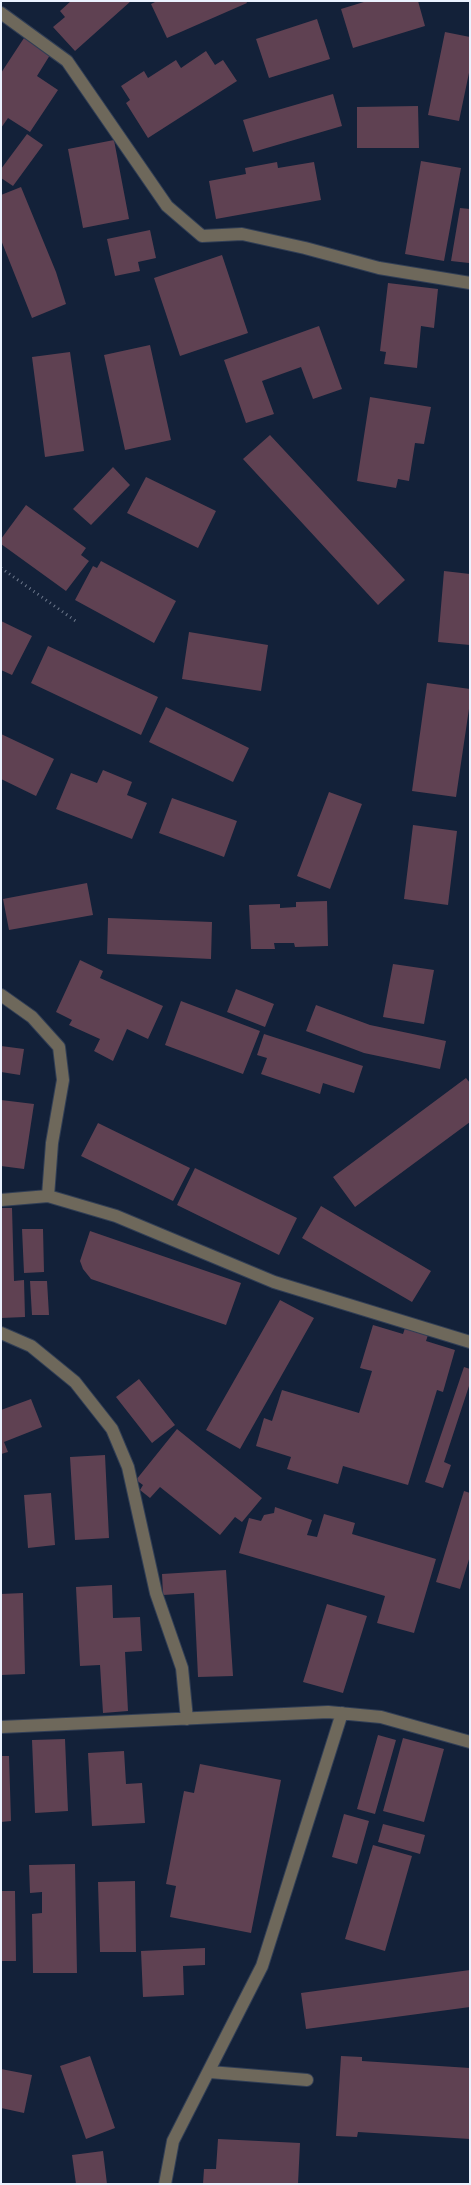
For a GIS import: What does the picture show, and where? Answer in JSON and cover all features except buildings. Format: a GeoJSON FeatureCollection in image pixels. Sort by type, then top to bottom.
{"type":"FeatureCollection","features":[{"type":"Feature","properties":{"kind":"street"},"geometry":{"type":"LineString","coordinates":[[1,13],[67,61],[167,206],[202,236],[242,234],[305,248],[379,268],[470,284]]}},
{"type":"Feature","properties":{"kind":"street"},"geometry":{"type":"LineString","coordinates":[[1,995],[32,1017],[59,1047],[63,1080],[52,1142],[48,1196]]}},
{"type":"Feature","properties":{"kind":"street"},"geometry":{"type":"LineString","coordinates":[[1,1200],[48,1196],[116,1216],[274,1282],[470,1342]]}},
{"type":"Feature","properties":{"kind":"street"},"geometry":{"type":"LineString","coordinates":[[1,1333],[31,1346],[75,1382],[112,1429],[128,1467],[156,1593],[182,1668],[187,1719]]}},
{"type":"Feature","properties":{"kind":"street"},"geometry":{"type":"LineString","coordinates":[[1,1727],[328,1712],[380,1717],[470,1742]]}},
{"type":"Feature","properties":{"kind":"street"},"geometry":{"type":"LineString","coordinates":[[164,2184],[173,2141],[210,2072],[262,1966],[342,1713]]}},
{"type":"Feature","properties":{"kind":"street"},"geometry":{"type":"LineString","coordinates":[[210,2072],[307,2080]]}},
{"type":"Feature","properties":{"kind":"path"},"geometry":{"type":"LineString","coordinates":[[1,568],[77,622]]}}]}
